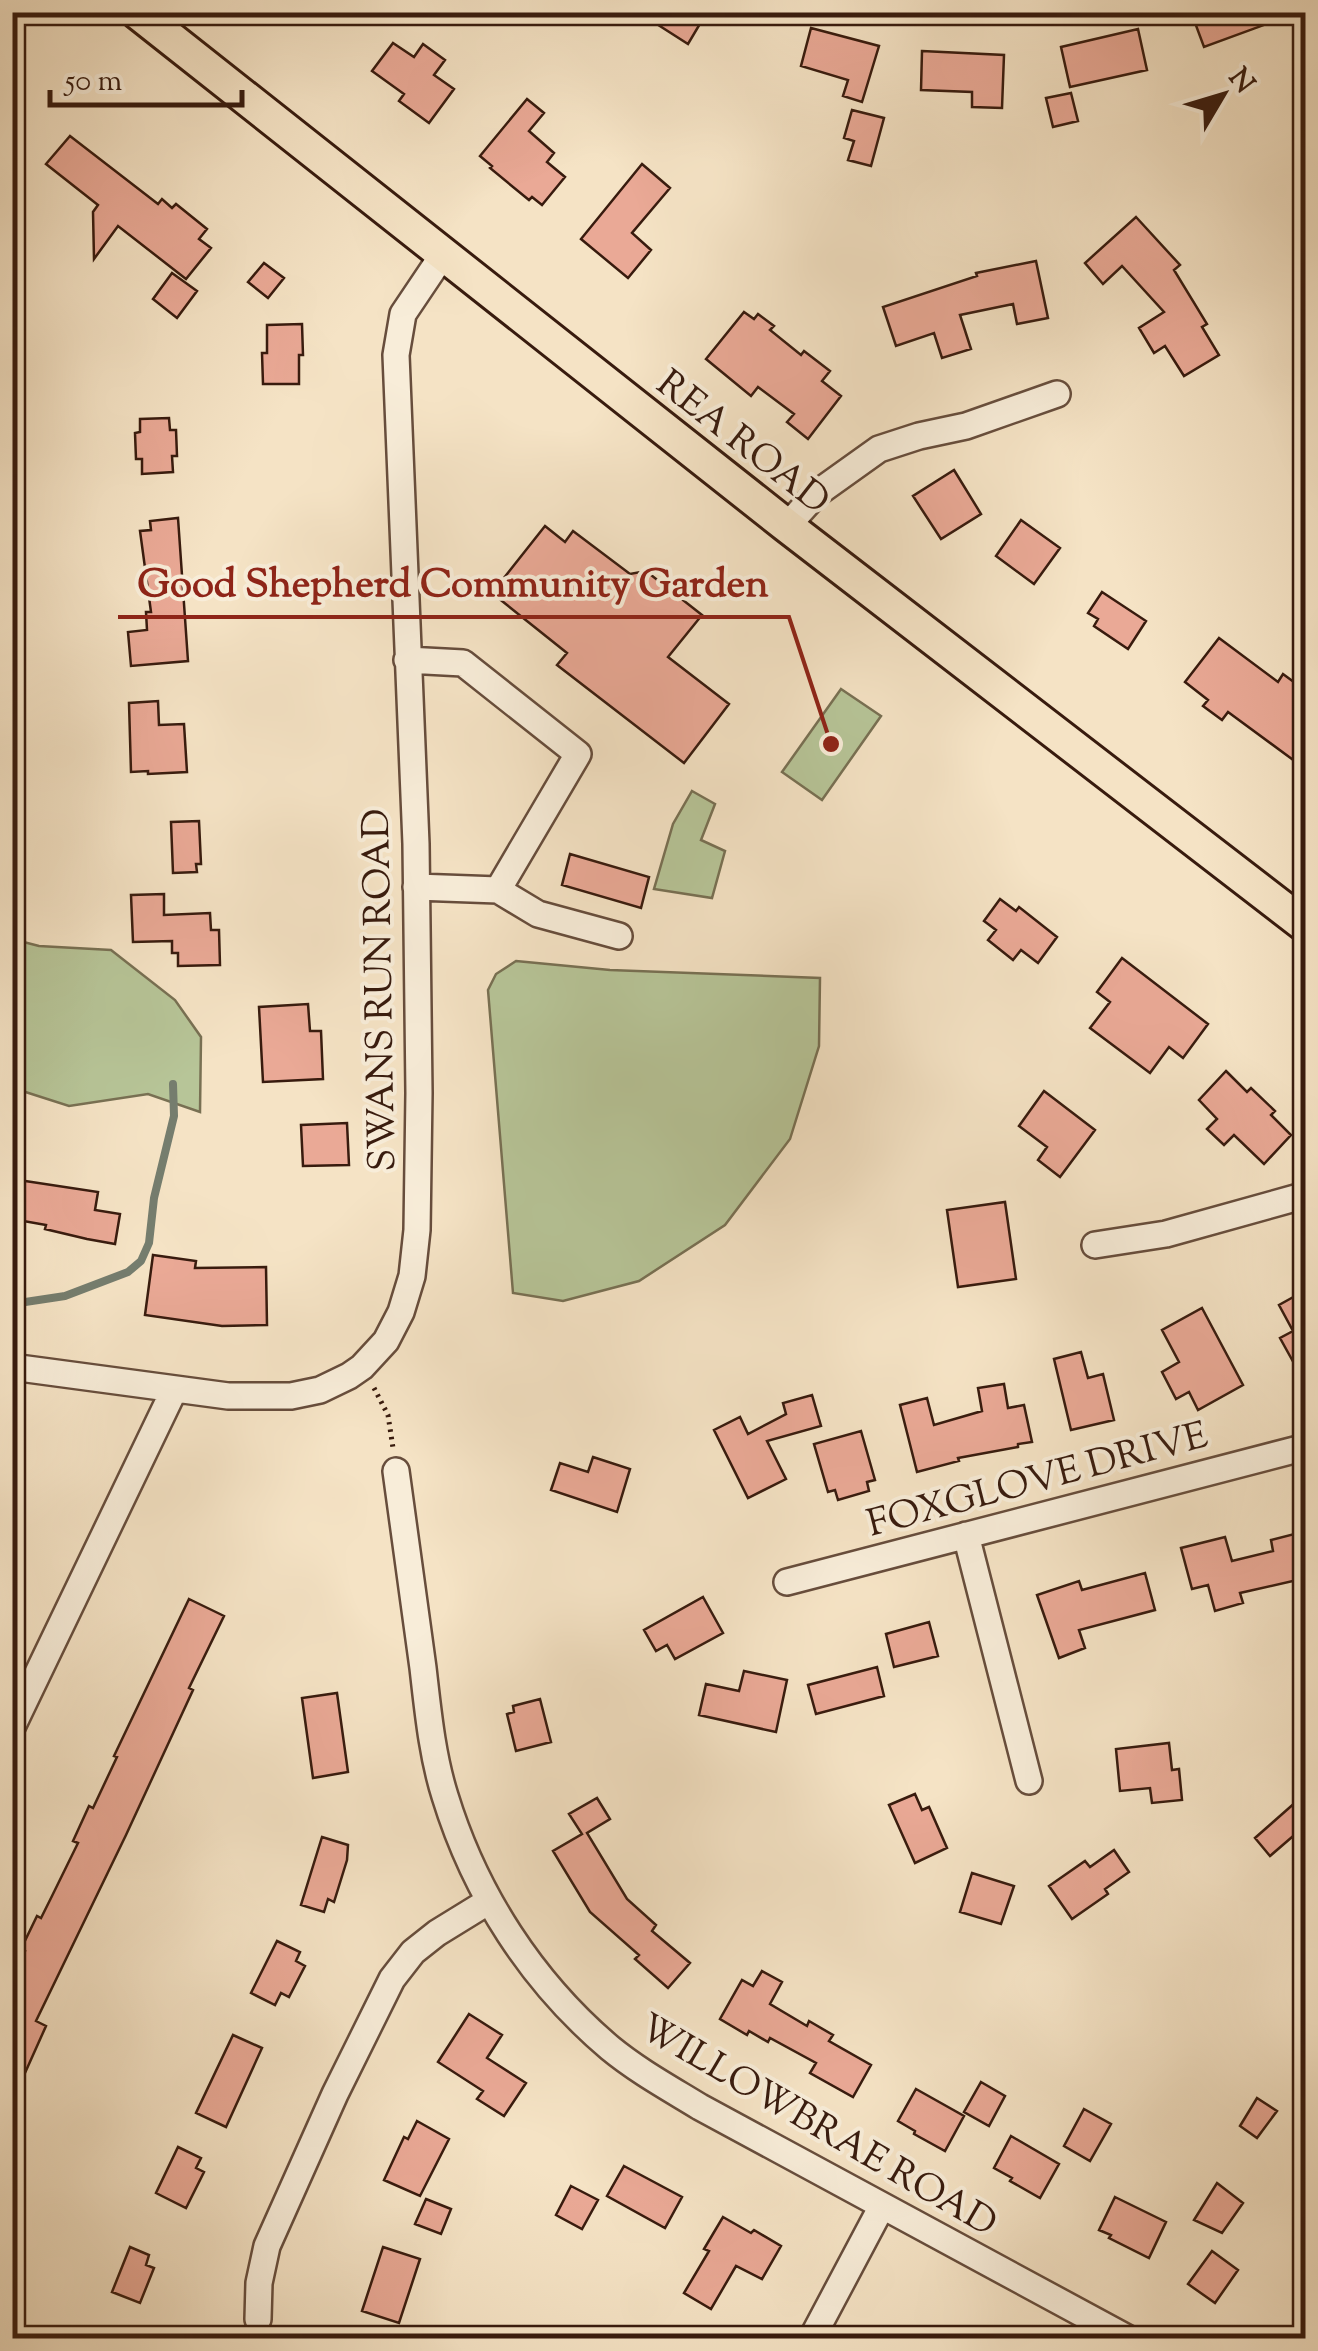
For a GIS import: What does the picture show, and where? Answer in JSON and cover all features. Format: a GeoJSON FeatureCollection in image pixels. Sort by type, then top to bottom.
{"type":"FeatureCollection","features":[{"type":"Feature","properties":{"kind":"main road","name":"REA ROAD"},"geometry":{"type":"LineString","coordinates":[[137,12],[787,526],[1306,926]]}},
{"type":"Feature","properties":{"kind":"street","name":"SWANS RUN ROAD"},"geometry":{"type":"LineString","coordinates":[[12,1367],[228,1396],[291,1396],[320,1390],[349,1376],[376,1354],[395,1327],[412,1276],[416,1245],[419,1093],[416,887],[396,355],[403,314],[444,254]]}},
{"type":"Feature","properties":{"kind":"street"},"geometry":{"type":"LineString","coordinates":[[787,526],[816,494],[880,449],[966,426],[1057,394]]}},
{"type":"Feature","properties":{"kind":"street"},"geometry":{"type":"LineString","coordinates":[[408,660],[463,663],[578,754],[498,890]]}},
{"type":"Feature","properties":{"kind":"street"},"geometry":{"type":"LineString","coordinates":[[416,887],[498,890],[538,914],[620,936]]}},
{"type":"Feature","properties":{"kind":"street"},"geometry":{"type":"LineString","coordinates":[[1096,1245],[1166,1234],[1306,1195]]}},
{"type":"Feature","properties":{"kind":"street"},"geometry":{"type":"LineString","coordinates":[[12,1727],[174,1390]]}},
{"type":"Feature","properties":{"kind":"street","name":"FOXGLOVE DRIVE"},"geometry":{"type":"LineString","coordinates":[[786,1582],[1306,1447]]}},
{"type":"Feature","properties":{"kind":"street","name":"WILLOWBRAE ROAD"},"geometry":{"type":"LineString","coordinates":[[396,1471],[432,1740],[444,1794],[489,1901],[548,1988],[613,2050],[700,2107],[1127,2338]]}},
{"type":"Feature","properties":{"kind":"street"},"geometry":{"type":"LineString","coordinates":[[966,1535],[1029,1781]]}},
{"type":"Feature","properties":{"kind":"street"},"geometry":{"type":"LineString","coordinates":[[258,2320],[259,2283],[267,2246],[392,1979],[414,1952],[437,1933],[489,1901]]}},
{"type":"Feature","properties":{"kind":"street"},"geometry":{"type":"LineString","coordinates":[[812,2338],[882,2206]]}},
{"type":"Feature","properties":{"kind":"path"},"geometry":{"type":"LineString","coordinates":[[362,1367],[388,1414],[396,1471]]}},
{"type":"Feature","properties":{"kind":"green space"},"geometry":{"type":"Polygon","coordinates":[[[841,689],[881,716],[822,800],[782,772],[841,689]]]}},
{"type":"Feature","properties":{"kind":"green space"},"geometry":{"type":"Polygon","coordinates":[[[692,791],[715,804],[701,840],[725,851],[712,898],[654,889],[673,824],[692,791]]]}},
{"type":"Feature","properties":{"kind":"green space"},"geometry":{"type":"Polygon","coordinates":[[[12,939],[39,946],[111,950],[175,1000],[201,1037],[200,1112],[148,1094],[69,1106],[13,1088],[12,939]]]}},
{"type":"Feature","properties":{"kind":"green space"},"geometry":{"type":"Polygon","coordinates":[[[516,961],[610,970],[820,978],[819,1046],[790,1139],[725,1225],[639,1281],[563,1301],[513,1293],[488,990],[496,974],[516,961]]]}},
{"type":"Feature","properties":{"kind":"building"},"geometry":{"type":"Polygon","coordinates":[[[638,12],[707,12],[688,44],[638,12]]]}},
{"type":"Feature","properties":{"kind":"building"},"geometry":{"type":"Polygon","coordinates":[[[1191,12],[1291,12],[1291,15],[1204,47],[1191,12]]]}},
{"type":"Feature","properties":{"kind":"building"},"geometry":{"type":"Polygon","coordinates":[[[811,28],[879,46],[862,102],[843,96],[848,80],[801,66],[811,28]]]}},
{"type":"Feature","properties":{"kind":"building"},"geometry":{"type":"Polygon","coordinates":[[[1138,29],[1147,70],[1070,87],[1061,47],[1138,29]]]}},
{"type":"Feature","properties":{"kind":"building"},"geometry":{"type":"Polygon","coordinates":[[[393,43],[414,57],[423,44],[445,60],[434,75],[454,89],[429,123],[399,101],[404,94],[372,71],[393,43]]]}},
{"type":"Feature","properties":{"kind":"building"},"geometry":{"type":"Polygon","coordinates":[[[922,51],[1004,55],[1002,108],[972,107],[972,92],[921,90],[922,51]]]}},
{"type":"Feature","properties":{"kind":"building"},"geometry":{"type":"Polygon","coordinates":[[[1071,93],[1078,121],[1053,127],[1046,98],[1071,93]]]}},
{"type":"Feature","properties":{"kind":"building"},"geometry":{"type":"Polygon","coordinates":[[[527,99],[544,113],[529,131],[554,153],[547,162],[565,177],[542,205],[532,197],[529,200],[480,156],[527,99]]]}},
{"type":"Feature","properties":{"kind":"building"},"geometry":{"type":"Polygon","coordinates":[[[852,110],[884,118],[871,166],[848,160],[854,141],[844,138],[852,110]]]}},
{"type":"Feature","properties":{"kind":"building"},"geometry":{"type":"Polygon","coordinates":[[[70,136],[158,204],[162,199],[172,208],[176,204],[207,229],[199,239],[211,248],[186,279],[118,226],[94,259],[93,212],[98,205],[46,164],[70,136]]]}},
{"type":"Feature","properties":{"kind":"building"},"geometry":{"type":"Polygon","coordinates":[[[642,164],[670,188],[632,233],[651,250],[628,278],[581,239],[642,164]]]}},
{"type":"Feature","properties":{"kind":"building"},"geometry":{"type":"Polygon","coordinates":[[[1136,217],[1180,265],[1174,270],[1207,324],[1202,327],[1219,355],[1184,376],[1165,346],[1154,353],[1139,328],[1164,312],[1122,266],[1103,284],[1085,263],[1136,217]]]}},
{"type":"Feature","properties":{"kind":"building"},"geometry":{"type":"Polygon","coordinates":[[[1036,261],[1048,318],[1017,324],[1013,304],[960,315],[971,349],[942,358],[934,333],[896,346],[883,307],[977,276],[976,273],[1036,261]]]}},
{"type":"Feature","properties":{"kind":"building"},"geometry":{"type":"Polygon","coordinates":[[[264,263],[284,278],[268,298],[248,282],[264,263]]]}},
{"type":"Feature","properties":{"kind":"building"},"geometry":{"type":"Polygon","coordinates":[[[172,273],[197,291],[177,318],[153,299],[172,273]]]}},
{"type":"Feature","properties":{"kind":"building"},"geometry":{"type":"Polygon","coordinates":[[[744,312],[754,319],[758,314],[774,326],[770,330],[801,355],[804,351],[830,371],[822,381],[841,396],[808,439],[787,422],[794,414],[758,387],[751,396],[706,359],[744,312]]]}},
{"type":"Feature","properties":{"kind":"building"},"geometry":{"type":"Polygon","coordinates":[[[302,324],[299,384],[263,384],[262,353],[267,353],[267,325],[302,324]]]}},
{"type":"Feature","properties":{"kind":"building"},"geometry":{"type":"Polygon","coordinates":[[[169,418],[170,430],[176,430],[173,472],[142,474],[142,459],[136,459],[135,433],[140,432],[140,419],[169,418]]]}},
{"type":"Feature","properties":{"kind":"building"},"geometry":{"type":"Polygon","coordinates":[[[954,470],[981,514],[941,539],[913,496],[954,470]]]}},
{"type":"Feature","properties":{"kind":"building"},"geometry":{"type":"Polygon","coordinates":[[[178,518],[188,661],[131,666],[128,632],[147,630],[146,612],[151,612],[140,531],[151,530],[150,521],[178,518]]]}},
{"type":"Feature","properties":{"kind":"building"},"geometry":{"type":"Polygon","coordinates":[[[1021,520],[1060,548],[1034,584],[996,556],[1021,520]]]}},
{"type":"Feature","properties":{"kind":"building"},"geometry":{"type":"Polygon","coordinates":[[[545,526],[565,542],[573,531],[630,574],[646,571],[702,615],[668,657],[729,704],[684,763],[557,665],[567,653],[492,593],[545,526]]]}},
{"type":"Feature","properties":{"kind":"building"},"geometry":{"type":"Polygon","coordinates":[[[1102,592],[1146,621],[1128,649],[1094,626],[1098,619],[1088,613],[1102,592]]]}},
{"type":"Feature","properties":{"kind":"building"},"geometry":{"type":"Polygon","coordinates":[[[1219,638],[1278,682],[1283,674],[1306,691],[1306,749],[1296,762],[1228,712],[1222,720],[1203,706],[1208,700],[1185,682],[1219,638]]]}},
{"type":"Feature","properties":{"kind":"building"},"geometry":{"type":"Polygon","coordinates":[[[158,701],[159,725],[184,724],[187,772],[131,772],[129,703],[158,701]]]}},
{"type":"Feature","properties":{"kind":"building"},"geometry":{"type":"Polygon","coordinates":[[[199,821],[201,864],[196,864],[197,872],[173,873],[171,822],[199,821]]]}},
{"type":"Feature","properties":{"kind":"building"},"geometry":{"type":"Polygon","coordinates":[[[570,854],[649,877],[641,908],[562,885],[570,854]]]}},
{"type":"Feature","properties":{"kind":"building"},"geometry":{"type":"Polygon","coordinates":[[[164,894],[164,915],[210,913],[211,930],[219,930],[220,965],[178,966],[178,953],[172,953],[172,941],[133,942],[131,895],[164,894]]]}},
{"type":"Feature","properties":{"kind":"building"},"geometry":{"type":"Polygon","coordinates":[[[1000,899],[1016,911],[1019,907],[1057,937],[1038,963],[1021,950],[1013,960],[988,940],[996,930],[984,921],[1000,899]]]}},
{"type":"Feature","properties":{"kind":"building"},"geometry":{"type":"Polygon","coordinates":[[[1122,958],[1208,1024],[1183,1058],[1169,1047],[1150,1073],[1090,1028],[1110,1002],[1097,992],[1122,958]]]}},
{"type":"Feature","properties":{"kind":"building"},"geometry":{"type":"Polygon","coordinates":[[[308,1004],[310,1031],[321,1031],[323,1079],[263,1082],[259,1007],[308,1004]]]}},
{"type":"Feature","properties":{"kind":"building"},"geometry":{"type":"Polygon","coordinates":[[[1226,1071],[1275,1111],[1271,1115],[1291,1135],[1264,1164],[1234,1135],[1224,1145],[1207,1129],[1217,1119],[1199,1100],[1226,1071]]]}},
{"type":"Feature","properties":{"kind":"building"},"geometry":{"type":"Polygon","coordinates":[[[1044,1091],[1095,1130],[1060,1177],[1038,1160],[1047,1147],[1019,1126],[1044,1091]]]}},
{"type":"Feature","properties":{"kind":"building"},"geometry":{"type":"Polygon","coordinates":[[[347,1123],[349,1165],[303,1166],[301,1125],[347,1123]]]}},
{"type":"Feature","properties":{"kind":"building"},"geometry":{"type":"Polygon","coordinates":[[[12,1179],[98,1192],[95,1210],[120,1214],[115,1244],[12,1219],[12,1179]]]}},
{"type":"Feature","properties":{"kind":"building"},"geometry":{"type":"Polygon","coordinates":[[[1005,1202],[1016,1279],[958,1287],[947,1210],[1005,1202]]]}},
{"type":"Feature","properties":{"kind":"building"},"geometry":{"type":"Polygon","coordinates":[[[153,1255],[196,1261],[195,1268],[266,1267],[267,1325],[222,1326],[145,1315],[153,1255]]]}},
{"type":"Feature","properties":{"kind":"building"},"geometry":{"type":"Polygon","coordinates":[[[1306,1290],[1306,1385],[1280,1338],[1293,1331],[1279,1305],[1306,1290]]]}},
{"type":"Feature","properties":{"kind":"building"},"geometry":{"type":"Polygon","coordinates":[[[1202,1308],[1243,1385],[1198,1410],[1189,1392],[1176,1399],[1162,1372],[1179,1362],[1162,1330],[1202,1308]]]}},
{"type":"Feature","properties":{"kind":"building"},"geometry":{"type":"Polygon","coordinates":[[[1081,1352],[1088,1378],[1103,1374],[1114,1420],[1071,1430],[1054,1359],[1081,1352]]]}},
{"type":"Feature","properties":{"kind":"building"},"geometry":{"type":"Polygon","coordinates":[[[1004,1384],[1008,1408],[1024,1405],[1032,1442],[958,1458],[959,1461],[917,1472],[900,1405],[927,1398],[934,1425],[982,1411],[978,1388],[1004,1384]]]}},
{"type":"Feature","properties":{"kind":"building"},"geometry":{"type":"Polygon","coordinates":[[[812,1395],[821,1426],[767,1441],[786,1479],[748,1498],[714,1430],[740,1417],[748,1434],[786,1414],[783,1403],[812,1395]]]}},
{"type":"Feature","properties":{"kind":"building"},"geometry":{"type":"Polygon","coordinates":[[[861,1431],[875,1480],[867,1482],[869,1491],[838,1500],[835,1490],[828,1492],[814,1444],[861,1431]]]}},
{"type":"Feature","properties":{"kind":"building"},"geometry":{"type":"Polygon","coordinates":[[[593,1457],[630,1469],[617,1512],[551,1490],[560,1463],[588,1472],[593,1457]]]}},
{"type":"Feature","properties":{"kind":"building"},"geometry":{"type":"Polygon","coordinates":[[[1306,1531],[1306,1578],[1240,1593],[1243,1603],[1215,1611],[1208,1585],[1192,1589],[1181,1548],[1225,1537],[1232,1561],[1273,1551],[1271,1540],[1306,1531]]]}},
{"type":"Feature","properties":{"kind":"building"},"geometry":{"type":"Polygon","coordinates":[[[1145,1573],[1155,1610],[1079,1630],[1085,1648],[1059,1658],[1037,1595],[1079,1581],[1082,1590],[1145,1573]]]}},
{"type":"Feature","properties":{"kind":"building"},"geometry":{"type":"Polygon","coordinates":[[[703,1597],[723,1633],[675,1659],[667,1645],[656,1651],[644,1630],[703,1597]]]}},
{"type":"Feature","properties":{"kind":"building"},"geometry":{"type":"Polygon","coordinates":[[[189,1599],[224,1616],[126,1835],[36,2021],[46,2026],[12,2102],[12,1979],[25,1951],[21,1949],[78,1843],[73,1841],[89,1806],[93,1808],[189,1599]]]}},
{"type":"Feature","properties":{"kind":"building"},"geometry":{"type":"Polygon","coordinates":[[[929,1622],[938,1656],[894,1667],[886,1634],[929,1622]]]}},
{"type":"Feature","properties":{"kind":"building"},"geometry":{"type":"Polygon","coordinates":[[[877,1667],[884,1696],[816,1714],[808,1685],[877,1667]]]}},
{"type":"Feature","properties":{"kind":"building"},"geometry":{"type":"Polygon","coordinates":[[[744,1671],[787,1680],[776,1732],[699,1715],[706,1684],[739,1691],[744,1671]]]}},
{"type":"Feature","properties":{"kind":"building"},"geometry":{"type":"Polygon","coordinates":[[[337,1693],[348,1772],[313,1778],[302,1698],[337,1693]]]}},
{"type":"Feature","properties":{"kind":"building"},"geometry":{"type":"Polygon","coordinates":[[[540,1699],[551,1742],[516,1751],[507,1714],[514,1712],[513,1706],[540,1699]]]}},
{"type":"Feature","properties":{"kind":"building"},"geometry":{"type":"Polygon","coordinates":[[[1169,1743],[1172,1770],[1179,1769],[1182,1800],[1152,1803],[1150,1788],[1120,1791],[1116,1749],[1169,1743]]]}},
{"type":"Feature","properties":{"kind":"building"},"geometry":{"type":"Polygon","coordinates":[[[1306,1793],[1306,1825],[1270,1856],[1255,1838],[1306,1793]]]}},
{"type":"Feature","properties":{"kind":"building"},"geometry":{"type":"Polygon","coordinates":[[[915,1794],[922,1810],[929,1807],[947,1848],[915,1863],[889,1805],[915,1794]]]}},
{"type":"Feature","properties":{"kind":"building"},"geometry":{"type":"Polygon","coordinates":[[[597,1798],[610,1819],[587,1833],[627,1899],[656,1925],[652,1931],[690,1963],[668,1988],[635,1959],[639,1955],[590,1912],[553,1851],[582,1834],[569,1814],[597,1798]]]}},
{"type":"Feature","properties":{"kind":"building"},"geometry":{"type":"Polygon","coordinates":[[[322,1837],[348,1845],[334,1902],[328,1899],[324,1912],[301,1905],[322,1837]]]}},
{"type":"Feature","properties":{"kind":"building"},"geometry":{"type":"Polygon","coordinates":[[[1114,1850],[1129,1872],[1105,1889],[1108,1894],[1072,1919],[1049,1886],[1085,1861],[1090,1867],[1114,1850]]]}},
{"type":"Feature","properties":{"kind":"building"},"geometry":{"type":"Polygon","coordinates":[[[972,1873],[1014,1886],[1001,1924],[960,1912],[972,1873]]]}},
{"type":"Feature","properties":{"kind":"building"},"geometry":{"type":"Polygon","coordinates":[[[277,1941],[300,1952],[296,1961],[305,1966],[289,1997],[281,1993],[275,2005],[251,1993],[277,1941]]]}},
{"type":"Feature","properties":{"kind":"building"},"geometry":{"type":"Polygon","coordinates":[[[762,1971],[782,1982],[770,2004],[807,2026],[809,2021],[833,2035],[829,2041],[871,2065],[853,2097],[810,2073],[816,2063],[770,2038],[768,2042],[749,2031],[747,2035],[720,2019],[742,1980],[753,1986],[762,1971]]]}},
{"type":"Feature","properties":{"kind":"building"},"geometry":{"type":"Polygon","coordinates":[[[469,2014],[502,2035],[487,2058],[526,2083],[504,2116],[477,2099],[483,2091],[438,2062],[469,2014]]]}},
{"type":"Feature","properties":{"kind":"building"},"geometry":{"type":"Polygon","coordinates":[[[233,2035],[262,2048],[226,2127],[196,2113],[233,2035]]]}},
{"type":"Feature","properties":{"kind":"building"},"geometry":{"type":"Polygon","coordinates":[[[981,2082],[1005,2096],[989,2126],[964,2112],[981,2082]]]}},
{"type":"Feature","properties":{"kind":"building"},"geometry":{"type":"Polygon","coordinates":[[[916,2089],[964,2116],[945,2151],[898,2121],[916,2089]]]}},
{"type":"Feature","properties":{"kind":"building"},"geometry":{"type":"Polygon","coordinates":[[[1257,2098],[1277,2111],[1257,2138],[1240,2126],[1257,2098]]]}},
{"type":"Feature","properties":{"kind":"building"},"geometry":{"type":"Polygon","coordinates":[[[1084,2109],[1111,2124],[1090,2161],[1064,2146],[1084,2109]]]}},
{"type":"Feature","properties":{"kind":"building"},"geometry":{"type":"Polygon","coordinates":[[[417,2121],[449,2139],[420,2196],[384,2180],[404,2137],[408,2139],[417,2121]]]}},
{"type":"Feature","properties":{"kind":"building"},"geometry":{"type":"Polygon","coordinates":[[[1011,2136],[1059,2164],[1040,2198],[994,2168],[1011,2136]]]}},
{"type":"Feature","properties":{"kind":"building"},"geometry":{"type":"Polygon","coordinates":[[[178,2147],[201,2158],[196,2168],[204,2172],[186,2208],[156,2193],[178,2147]]]}},
{"type":"Feature","properties":{"kind":"building"},"geometry":{"type":"Polygon","coordinates":[[[624,2166],[682,2197],[665,2228],[607,2196],[624,2166]]]}},
{"type":"Feature","properties":{"kind":"building"},"geometry":{"type":"Polygon","coordinates":[[[1217,2183],[1243,2203],[1222,2233],[1194,2220],[1217,2183]]]}},
{"type":"Feature","properties":{"kind":"building"},"geometry":{"type":"Polygon","coordinates":[[[571,2186],[598,2200],[582,2229],[556,2215],[571,2186]]]}},
{"type":"Feature","properties":{"kind":"building"},"geometry":{"type":"Polygon","coordinates":[[[1115,2197],[1166,2222],[1149,2258],[1099,2230],[1115,2197]]]}},
{"type":"Feature","properties":{"kind":"building"},"geometry":{"type":"Polygon","coordinates":[[[426,2199],[451,2209],[441,2234],[415,2224],[426,2199]]]}},
{"type":"Feature","properties":{"kind":"building"},"geometry":{"type":"Polygon","coordinates":[[[723,2217],[781,2246],[762,2279],[736,2266],[711,2309],[684,2293],[709,2251],[704,2249],[723,2217]]]}},
{"type":"Feature","properties":{"kind":"building"},"geometry":{"type":"Polygon","coordinates":[[[130,2247],[149,2255],[146,2265],[154,2268],[140,2303],[112,2292],[130,2247]]]}},
{"type":"Feature","properties":{"kind":"building"},"geometry":{"type":"Polygon","coordinates":[[[383,2247],[420,2259],[399,2323],[362,2311],[383,2247]]]}},
{"type":"Feature","properties":{"kind":"building"},"geometry":{"type":"Polygon","coordinates":[[[1212,2251],[1238,2270],[1215,2303],[1188,2284],[1212,2251]]]}},
{"type":"Feature","properties":{"kind":"waterway"},"geometry":{"type":"LineString","coordinates":[[12,1304],[65,1296],[128,1272],[141,1261],[149,1243],[154,1198],[174,1116],[173,1084]]}},
{"type":"Feature","properties":{"kind":"place","name":"Good Shepherd Community Garden"},"geometry":{"type":"Point","coordinates":[831,744]}}]}
